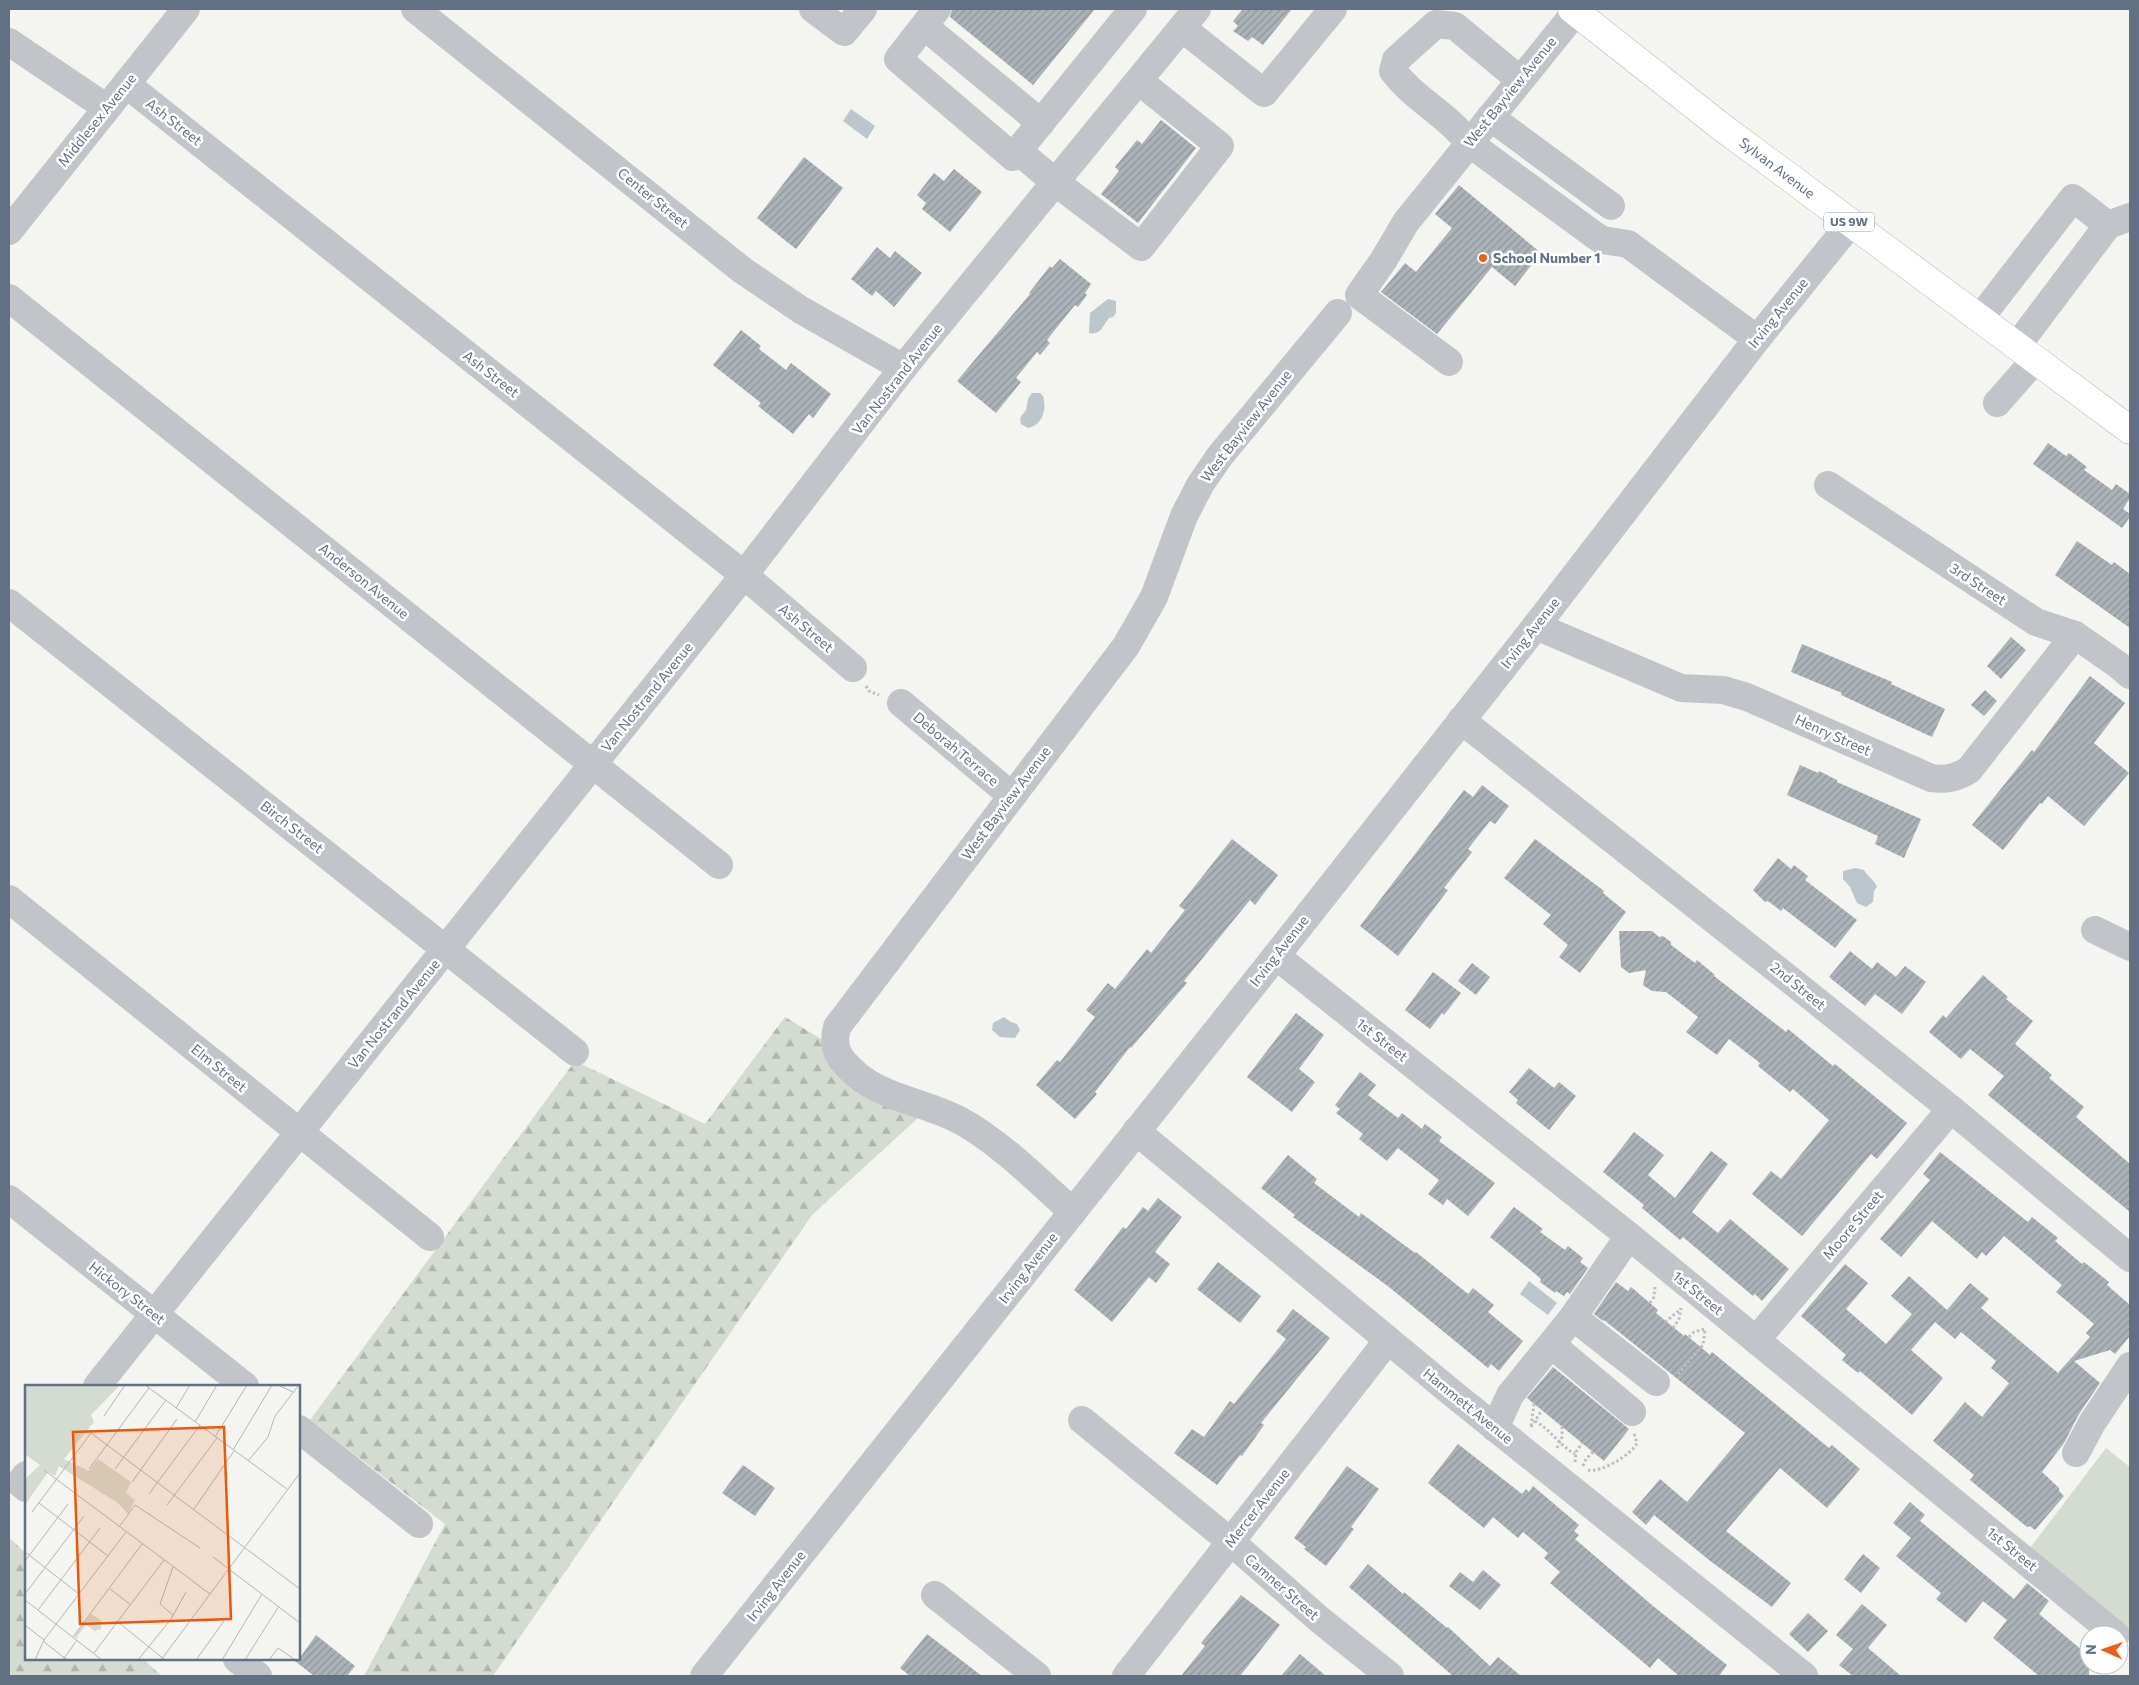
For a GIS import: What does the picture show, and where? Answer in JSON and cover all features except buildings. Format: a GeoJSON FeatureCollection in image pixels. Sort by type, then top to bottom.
{"type":"FeatureCollection","features":[{"type":"Feature","properties":{"kind":"main road","name":"Sylvan Avenue"},"geometry":{"type":"LineString","coordinates":[[1575,10],[1719,125],[2130,430]]}},
{"type":"Feature","properties":{"kind":"street","name":"Middlesex Avenue"},"geometry":{"type":"LineString","coordinates":[[9,231],[186,9]]}},
{"type":"Feature","properties":{"kind":"street","name":"Center Street"},"geometry":{"type":"LineString","coordinates":[[416,9],[742,270],[801,310],[904,368]]}},
{"type":"Feature","properties":{"kind":"street"},"geometry":{"type":"LineString","coordinates":[[813,9],[844,32],[863,9]]}},
{"type":"Feature","properties":{"kind":"street"},"geometry":{"type":"LineString","coordinates":[[1041,123],[931,17],[898,59],[1013,157],[1041,123],[1133,9]]}},
{"type":"Feature","properties":{"kind":"street"},"geometry":{"type":"LineString","coordinates":[[1189,18],[1264,93],[1333,9]]}},
{"type":"Feature","properties":{"kind":"street","name":"West Bayview Avenue"},"geometry":{"type":"LineString","coordinates":[[1449,362],[1360,295],[1406,222],[1575,10]]}},
{"type":"Feature","properties":{"kind":"street","name":"Van Nostrand Avenue"},"geometry":{"type":"LineString","coordinates":[[98,1385],[744,575],[904,368],[1189,18]]}},
{"type":"Feature","properties":{"kind":"street"},"geometry":{"type":"LineString","coordinates":[[1520,80],[1455,26],[1443,24],[1436,24],[1396,60],[1393,71],[1406,87],[1458,129],[1469,143],[1602,240],[1628,244],[1757,339]]}},
{"type":"Feature","properties":{"kind":"street"},"geometry":{"type":"LineString","coordinates":[[9,42],[107,108]]}},
{"type":"Feature","properties":{"kind":"street"},"geometry":{"type":"LineString","coordinates":[[1018,151],[1055,182],[1141,247],[1220,146],[1139,81]]}},
{"type":"Feature","properties":{"kind":"street","name":"Ash Street"},"geometry":{"type":"LineString","coordinates":[[126,84],[744,575],[853,668]]}},
{"type":"Feature","properties":{"kind":"street"},"geometry":{"type":"LineString","coordinates":[[1490,117],[1611,206]]}},
{"type":"Feature","properties":{"kind":"street"},"geometry":{"type":"LineString","coordinates":[[1980,318],[2074,198],[2119,221],[2026,353],[1996,404]]}},
{"type":"Feature","properties":{"kind":"street","name":"Irving Avenue"},"geometry":{"type":"LineString","coordinates":[[704,1676],[1276,956],[1536,626],[1757,339],[1851,223]]}},
{"type":"Feature","properties":{"kind":"street","name":"Anderson Avenue"},"geometry":{"type":"LineString","coordinates":[[9,298],[719,865]]}},
{"type":"Feature","properties":{"kind":"street","name":"West Bayview Avenue"},"geometry":{"type":"LineString","coordinates":[[1073,1212],[991,1141],[962,1121],[933,1108],[880,1089],[859,1076],[842,1060],[836,1051],[834,1040],[837,1027],[1138,628],[1154,597],[1184,516],[1200,485],[1219,457],[1338,312]]}},
{"type":"Feature","properties":{"kind":"street","name":"3rd Street"},"geometry":{"type":"LineString","coordinates":[[1828,485],[2036,622],[2075,635],[2117,664],[2130,676]]}},
{"type":"Feature","properties":{"kind":"street","name":"Birch Street"},"geometry":{"type":"LineString","coordinates":[[9,603],[575,1052]]}},
{"type":"Feature","properties":{"kind":"street","name":"Henry Street"},"geometry":{"type":"LineString","coordinates":[[1536,626],[1681,688],[1723,690],[1747,697],[1931,778],[1946,780],[1958,777],[1969,770],[2075,635]]}},
{"type":"Feature","properties":{"kind":"street","name":"Deborah Terrace"},"geometry":{"type":"LineString","coordinates":[[901,703],[1012,796]]}},
{"type":"Feature","properties":{"kind":"street","name":"2nd Street"},"geometry":{"type":"LineString","coordinates":[[1461,720],[1951,1109],[2130,1258]]}},
{"type":"Feature","properties":{"kind":"street","name":"Elm Street"},"geometry":{"type":"LineString","coordinates":[[9,899],[430,1237]]}},
{"type":"Feature","properties":{"kind":"street"},"geometry":{"type":"LineString","coordinates":[[2094,930],[2130,948]]}},
{"type":"Feature","properties":{"kind":"street","name":"1st Street"},"geometry":{"type":"LineString","coordinates":[[1276,956],[1629,1236],[2105,1625]]}},
{"type":"Feature","properties":{"kind":"street","name":"Moore Street"},"geometry":{"type":"LineString","coordinates":[[1756,1340],[1951,1109]]}},
{"type":"Feature","properties":{"kind":"street","name":"Hammett Avenue"},"geometry":{"type":"LineString","coordinates":[[1136,1131],[1495,1428],[1804,1676]]}},
{"type":"Feature","properties":{"kind":"street","name":"Hickory Street"},"geometry":{"type":"LineString","coordinates":[[9,1199],[244,1385]]}},
{"type":"Feature","properties":{"kind":"street"},"geometry":{"type":"LineString","coordinates":[[1495,1428],[1510,1395],[1574,1317],[1629,1236]]}},
{"type":"Feature","properties":{"kind":"street"},"geometry":{"type":"LineString","coordinates":[[1574,1317],[1656,1382]]}},
{"type":"Feature","properties":{"kind":"street","name":"Mercer Avenue"},"geometry":{"type":"LineString","coordinates":[[1126,1676],[1388,1340]]}},
{"type":"Feature","properties":{"kind":"street"},"geometry":{"type":"LineString","coordinates":[[1552,1345],[1632,1412]]}},
{"type":"Feature","properties":{"kind":"street"},"geometry":{"type":"LineString","coordinates":[[2076,1453],[2092,1423],[2130,1366]]}},
{"type":"Feature","properties":{"kind":"street","name":"Camner Street"},"geometry":{"type":"LineString","coordinates":[[1082,1420],[1231,1542],[1320,1620],[1390,1676]]}},
{"type":"Feature","properties":{"kind":"street"},"geometry":{"type":"LineString","coordinates":[[300,1430],[419,1524]]}},
{"type":"Feature","properties":{"kind":"street"},"geometry":{"type":"LineString","coordinates":[[936,1595],[1037,1676]]}},
{"type":"Feature","properties":{"kind":"street"},"geometry":{"type":"LineString","coordinates":[[238,1660],[258,1676]]}},
{"type":"Feature","properties":{"kind":"path"},"geometry":{"type":"LineString","coordinates":[[853,668],[869,691],[901,703]]}},
{"type":"Feature","properties":{"kind":"path"},"geometry":{"type":"LineString","coordinates":[[1666,1322],[1680,1309]]}},
{"type":"Feature","properties":{"kind":"path"},"geometry":{"type":"LineString","coordinates":[[1689,1337],[1698,1329],[1705,1329]]}},
{"type":"Feature","properties":{"kind":"path"},"geometry":{"type":"LineString","coordinates":[[1531,1427],[1534,1404]]}},
{"type":"Feature","properties":{"kind":"path"},"geometry":{"type":"LineString","coordinates":[[1536,1421],[1576,1454]]}},
{"type":"Feature","properties":{"kind":"path"},"geometry":{"type":"LineString","coordinates":[[1583,1466],[1586,1459],[1593,1452]]}},
{"type":"Feature","properties":{"kind":"green space"},"geometry":{"type":"Polygon","coordinates":[[[785,1017],[931,1106],[812,1215],[493,1676],[364,1676],[445,1524],[310,1420],[575,1061],[705,1124],[785,1017]]]}},
{"type":"Feature","properties":{"kind":"green space"},"geometry":{"type":"Polygon","coordinates":[[[2106,1448],[2130,1467],[2130,1634],[2129,1625],[2119,1625],[2027,1552],[2106,1448]]]}},
{"type":"Feature","properties":{"kind":"green space"},"geometry":{"type":"Polygon","coordinates":[[[9,1538],[25,1552],[25,1660],[144,1660],[162,1676],[9,1676],[9,1538]]]}},
{"type":"Feature","properties":{"kind":"shaded area"},"geometry":{"type":"Polygon","coordinates":[[[851,109],[875,126],[867,139],[843,121],[851,109]]]}},
{"type":"Feature","properties":{"kind":"shaded area"},"geometry":{"type":"Polygon","coordinates":[[[1108,299],[1116,301],[1116,313],[1113,317],[1109,318],[1099,331],[1093,334],[1089,333],[1090,313],[1108,299]]]}},
{"type":"Feature","properties":{"kind":"shaded area"},"geometry":{"type":"Polygon","coordinates":[[[1032,393],[1040,393],[1043,396],[1044,411],[1037,424],[1028,428],[1021,424],[1020,418],[1026,410],[1028,399],[1032,393]]]}},
{"type":"Feature","properties":{"kind":"shaded area"},"geometry":{"type":"Polygon","coordinates":[[[1855,868],[1864,870],[1877,887],[1874,891],[1873,902],[1866,907],[1857,903],[1850,887],[1843,879],[1843,871],[1855,868]]]}},
{"type":"Feature","properties":{"kind":"shaded area"},"geometry":{"type":"Polygon","coordinates":[[[1004,1017],[1017,1024],[1020,1030],[1015,1038],[1000,1037],[992,1030],[993,1023],[1004,1017]]]}},
{"type":"Feature","properties":{"kind":"shaded area"},"geometry":{"type":"Polygon","coordinates":[[[1529,1281],[1557,1303],[1548,1315],[1520,1294],[1529,1281]]]}},
{"type":"Feature","properties":{"kind":"place","name":"School Number 1"},"geometry":{"type":"Point","coordinates":[1483,258]}}]}
